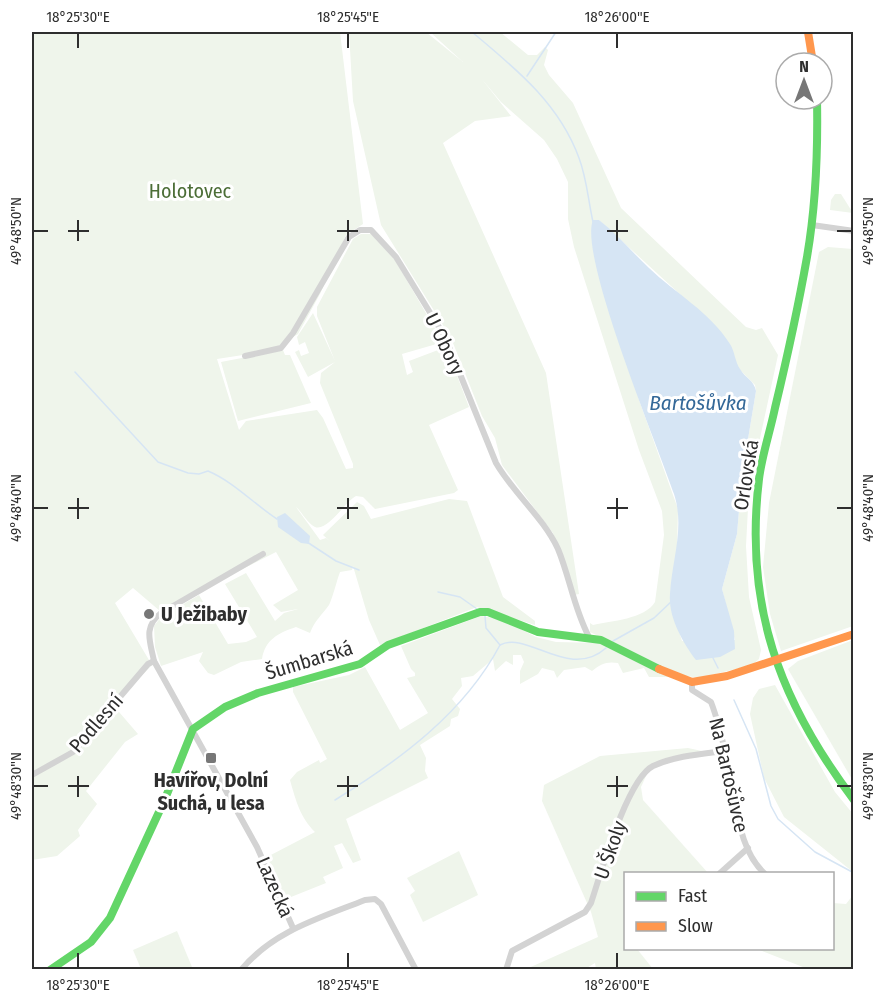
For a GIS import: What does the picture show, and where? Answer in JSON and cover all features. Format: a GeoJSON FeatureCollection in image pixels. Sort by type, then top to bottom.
{"type":"FeatureCollection","features":[{"type":"Feature","properties":{"kind":"street"},"geometry":{"type":"LineString","coordinates":[[808,32],[811,51]]}},
{"type":"Feature","properties":{"kind":"street","name":"Orlovská"},"geometry":{"type":"LineString","coordinates":[[818,111],[812,225],[760,477],[755,525],[760,608],[775,661],[800,720],[854,800]]}},
{"type":"Feature","properties":{"kind":"street"},"geometry":{"type":"LineString","coordinates":[[812,225],[854,231]]}},
{"type":"Feature","properties":{"kind":"street","name":"U Obory"},"geometry":{"type":"LineString","coordinates":[[245,356],[281,348],[293,333],[349,237],[366,229],[376,232],[396,257],[445,337],[496,463],[507,482],[546,528],[558,551],[580,621],[589,637]]}},
{"type":"Feature","properties":{"kind":"street","name":"Lazecká"},"geometry":{"type":"LineString","coordinates":[[263,554],[151,620],[148,630],[154,661],[257,847],[293,928],[365,900],[375,899],[381,904],[416,969]]}},
{"type":"Feature","properties":{"kind":"street","name":"Šumbarská"},"geometry":{"type":"LineString","coordinates":[[193,729],[225,707],[258,693],[360,664],[388,645],[480,612],[488,612],[538,632],[601,640],[675,677],[692,682]]}},
{"type":"Feature","properties":{"kind":"street"},"geometry":{"type":"LineString","coordinates":[[692,682],[727,676],[854,634]]}},
{"type":"Feature","properties":{"kind":"street","name":"Podlesní"},"geometry":{"type":"LineString","coordinates":[[32,775],[73,752],[107,709],[148,664],[154,661]]}},
{"type":"Feature","properties":{"kind":"street","name":"Na Bartošůvce"},"geometry":{"type":"LineString","coordinates":[[692,682],[692,690],[711,702],[724,751],[735,812],[748,848],[764,872]]}},
{"type":"Feature","properties":{"kind":"street"},"geometry":{"type":"LineString","coordinates":[[50,969],[91,942],[110,918],[165,799],[193,729]]}},
{"type":"Feature","properties":{"kind":"street","name":"U Školy"},"geometry":{"type":"LineString","coordinates":[[506,969],[512,951],[585,912],[591,903],[632,789],[651,767],[688,755],[724,751]]}},
{"type":"Feature","properties":{"kind":"street"},"geometry":{"type":"LineString","coordinates":[[720,872],[748,848]]}},
{"type":"Feature","properties":{"kind":"street"},"geometry":{"type":"LineString","coordinates":[[242,969],[253,955],[293,928]]}},
{"type":"Feature","properties":{"kind":"green space","name":"Holotovec"},"geometry":{"type":"Polygon","coordinates":[[[32,32],[340,32],[363,224],[346,235],[320,294],[298,334],[270,351],[217,359],[239,430],[246,421],[317,410],[323,418],[346,469],[353,468],[320,383],[321,373],[335,362],[308,377],[295,352],[299,350],[301,356],[309,353],[305,342],[299,345],[297,337],[313,313],[335,361],[317,316],[317,307],[353,239],[361,234],[371,234],[395,260],[441,339],[440,343],[402,354],[407,375],[413,372],[409,361],[446,347],[469,407],[429,425],[458,490],[454,493],[375,509],[363,497],[356,496],[330,521],[320,527],[312,525],[296,507],[320,540],[326,538],[331,542],[323,535],[357,502],[364,506],[371,519],[449,499],[467,501],[503,597],[535,621],[535,625],[477,607],[380,645],[369,620],[353,566],[352,570],[340,572],[332,599],[310,633],[296,627],[284,632],[269,642],[262,659],[241,662],[214,675],[208,673],[199,661],[203,652],[161,666],[155,647],[154,626],[161,617],[199,595],[228,644],[246,642],[257,637],[225,584],[246,573],[275,621],[284,613],[298,609],[281,612],[273,605],[298,590],[276,552],[160,611],[133,588],[115,603],[152,665],[113,705],[138,734],[125,742],[86,791],[97,804],[78,830],[80,836],[57,856],[32,860],[32,32]]]}},
{"type":"Feature","properties":{"kind":"green space"},"geometry":{"type":"Polygon","coordinates":[[[349,32],[426,32],[463,62],[430,32],[500,32],[528,55],[537,55],[545,47],[548,50],[544,65],[549,75],[573,103],[621,208],[746,327],[756,330],[762,328],[778,355],[749,489],[746,546],[749,597],[761,650],[759,659],[752,665],[699,678],[674,674],[590,632],[590,623],[593,625],[636,616],[650,608],[655,602],[664,535],[662,511],[639,450],[574,247],[568,219],[568,182],[557,159],[544,140],[501,102],[481,78],[511,116],[475,121],[443,143],[546,373],[579,594],[574,595],[553,533],[502,465],[495,438],[482,416],[451,338],[381,225],[353,101],[349,32]],[[593,220],[639,400],[678,509],[677,549],[670,602],[682,641],[735,640],[722,589],[737,534],[742,475],[756,391],[755,385],[739,369],[719,330],[599,220],[593,220]]]}},
{"type":"Feature","properties":{"kind":"green space"},"geometry":{"type":"Polygon","coordinates":[[[835,194],[841,194],[853,213],[830,210],[831,200],[835,194]]]}},
{"type":"Feature","properties":{"kind":"green space"},"geometry":{"type":"Polygon","coordinates":[[[828,247],[853,249],[853,626],[781,651],[770,614],[763,567],[769,503],[819,252],[828,247]]]}},
{"type":"Feature","properties":{"kind":"green space"},"geometry":{"type":"Polygon","coordinates":[[[283,350],[285,355],[290,355],[311,403],[238,421],[221,362],[283,350]]]}},
{"type":"Feature","properties":{"kind":"green space"},"geometry":{"type":"Polygon","coordinates":[[[481,616],[501,619],[536,637],[556,642],[601,643],[669,677],[649,677],[644,668],[623,673],[618,663],[610,662],[592,671],[585,667],[564,670],[557,678],[554,671],[542,668],[538,674],[520,684],[520,671],[524,662],[521,655],[513,655],[513,665],[506,661],[495,671],[493,659],[473,676],[461,678],[462,686],[452,699],[460,709],[458,716],[451,719],[450,726],[420,745],[426,758],[425,771],[428,778],[346,819],[361,860],[353,863],[342,843],[334,846],[343,868],[323,877],[326,883],[286,899],[267,857],[315,832],[302,814],[290,780],[297,772],[319,760],[320,763],[327,759],[293,692],[293,687],[349,675],[365,667],[400,730],[428,713],[407,678],[415,676],[415,673],[401,646],[481,616]]]}},
{"type":"Feature","properties":{"kind":"green space"},"geometry":{"type":"Polygon","coordinates":[[[854,640],[853,781],[788,669],[798,661],[854,640]]]}},
{"type":"Feature","properties":{"kind":"green space"},"geometry":{"type":"Polygon","coordinates":[[[775,685],[835,792],[853,814],[853,872],[784,817],[764,778],[750,714],[753,698],[759,689],[775,685]]]}},
{"type":"Feature","properties":{"kind":"green space"},"geometry":{"type":"Polygon","coordinates":[[[688,748],[702,751],[651,765],[641,787],[643,800],[707,872],[624,872],[624,950],[638,950],[653,969],[596,969],[595,963],[585,969],[524,970],[598,937],[591,912],[542,801],[544,785],[600,756],[688,748]]]}},
{"type":"Feature","properties":{"kind":"green space"},"geometry":{"type":"Polygon","coordinates":[[[459,851],[478,895],[423,922],[410,895],[415,891],[407,878],[459,851]]]}},
{"type":"Feature","properties":{"kind":"green space"},"geometry":{"type":"Polygon","coordinates":[[[853,895],[853,969],[808,969],[760,950],[834,950],[834,903],[846,904],[853,895]]]}},
{"type":"Feature","properties":{"kind":"green space"},"geometry":{"type":"Polygon","coordinates":[[[177,931],[192,967],[141,969],[133,950],[177,931]]]}},
{"type":"Feature","properties":{"kind":"water","name":"Bartošůvka"},"geometry":{"type":"Polygon","coordinates":[[[593,220],[599,220],[606,225],[649,268],[713,322],[730,344],[738,366],[755,387],[742,475],[737,534],[722,589],[734,631],[735,649],[720,657],[696,660],[686,646],[671,612],[671,581],[678,531],[677,507],[608,310],[597,271],[592,240],[593,220]]]}},
{"type":"Feature","properties":{"kind":"water"},"geometry":{"type":"Polygon","coordinates":[[[285,513],[310,536],[309,544],[301,543],[278,527],[277,517],[285,513]]]}},
{"type":"Feature","properties":{"kind":"waterway","name":"Bartošůvka"},"geometry":{"type":"LineString","coordinates":[[472,32],[519,73],[548,103],[560,120],[582,166],[593,222]]}},
{"type":"Feature","properties":{"kind":"waterway"},"geometry":{"type":"LineString","coordinates":[[527,76],[556,32]]}},
{"type":"Feature","properties":{"kind":"waterway"},"geometry":{"type":"LineString","coordinates":[[75,372],[158,462],[188,473],[199,474],[208,471],[235,487],[277,519]]}},
{"type":"Feature","properties":{"kind":"waterway"},"geometry":{"type":"LineString","coordinates":[[307,542],[336,561],[359,570]]}},
{"type":"Feature","properties":{"kind":"waterway"},"geometry":{"type":"LineString","coordinates":[[438,592],[460,597],[477,609]]}},
{"type":"Feature","properties":{"kind":"waterway"},"geometry":{"type":"LineString","coordinates":[[613,641],[654,618],[672,601]]}},
{"type":"Feature","properties":{"kind":"waterway"},"geometry":{"type":"LineString","coordinates":[[485,616],[486,628],[500,645],[511,642],[523,644],[563,658],[578,659],[592,657],[606,648]]}},
{"type":"Feature","properties":{"kind":"waterway"},"geometry":{"type":"LineString","coordinates":[[335,800],[383,768],[428,733],[468,692],[500,645]]}},
{"type":"Feature","properties":{"kind":"waterway","name":"Bartošůvka"},"geometry":{"type":"LineString","coordinates":[[712,656],[718,668]]}},
{"type":"Feature","properties":{"kind":"waterway","name":"Bartošůvka"},"geometry":{"type":"LineString","coordinates":[[734,700],[756,749],[771,806],[778,819],[815,852],[854,873]]}},
{"type":"Feature","properties":{"kind":"traffic: fast"},"geometry":{"type":"LineString","coordinates":[[817,111],[813,218],[804,276],[760,470],[756,525],[757,568],[763,610],[773,650],[787,688],[805,726],[854,800]]}},
{"type":"Feature","properties":{"kind":"traffic: fast"},"geometry":{"type":"LineString","coordinates":[[50,970],[91,942],[110,918],[165,799],[193,729],[225,707],[258,693],[360,664],[388,645],[480,612],[488,612],[538,632],[601,640],[659,669]]}},
{"type":"Feature","properties":{"kind":"traffic: slow"},"geometry":{"type":"LineString","coordinates":[[808,32],[811,51]]}},
{"type":"Feature","properties":{"kind":"traffic: slow"},"geometry":{"type":"LineString","coordinates":[[659,669],[692,682],[727,676],[854,634]]}},
{"type":"Feature","properties":{"kind":"place","name":"U Ježibaby"},"geometry":{"type":"Point","coordinates":[149,614]}},
{"type":"Feature","properties":{"kind":"place","name":"Havířov, Dolní Suchá, u lesa"},"geometry":{"type":"Point","coordinates":[211,758]}}]}
